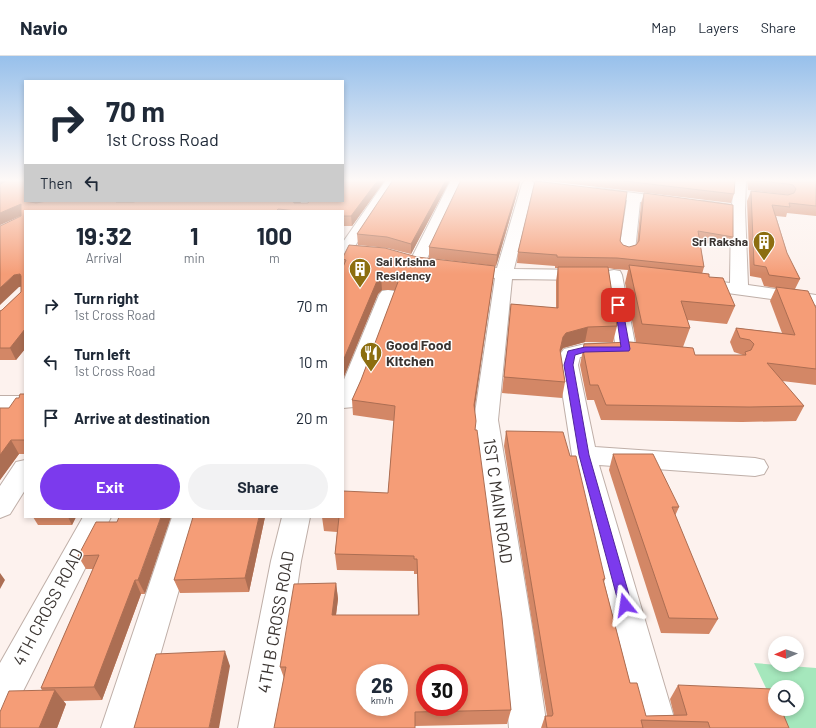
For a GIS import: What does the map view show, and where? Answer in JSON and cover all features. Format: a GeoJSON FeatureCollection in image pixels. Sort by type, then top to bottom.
{"type":"FeatureCollection","features":[{"type":"Feature","properties":{"kind":"street"},"geometry":{"type":"LineString","coordinates":[[370,211],[344,250],[386,254],[412,261],[440,211]]}},
{"type":"Feature","properties":{"kind":"street","name":"1ST C MAIN ROAD"},"geometry":{"type":"LineString","coordinates":[[516,211],[504,274],[486,420],[517,633],[528,728]]}},
{"type":"Feature","properties":{"kind":"street"},"geometry":{"type":"LineString","coordinates":[[628,251],[632,211]]}},
{"type":"Feature","properties":{"kind":"street"},"geometry":{"type":"LineString","coordinates":[[739,211],[739,290]]}},
{"type":"Feature","properties":{"kind":"street"},"geometry":{"type":"LineString","coordinates":[[473,270],[504,274],[621,276],[634,350],[585,350],[571,353],[568,365],[584,455],[658,728]]}},
{"type":"Feature","properties":{"kind":"street"},"geometry":{"type":"LineString","coordinates":[[682,282],[816,300]]}},
{"type":"Feature","properties":{"kind":"street"},"geometry":{"type":"LineString","coordinates":[[344,401],[346,402],[388,295]]}},
{"type":"Feature","properties":{"kind":"street"},"geometry":{"type":"LineString","coordinates":[[0,403],[24,402]]}},
{"type":"Feature","properties":{"kind":"street"},"geometry":{"type":"LineString","coordinates":[[584,455],[755,467]]}},
{"type":"Feature","properties":{"kind":"street"},"geometry":{"type":"LineString","coordinates":[[0,507],[24,471]]}},
{"type":"Feature","properties":{"kind":"street","name":"4TH CROSS ROAD"},"geometry":{"type":"LineString","coordinates":[[0,698],[96,518]]}},
{"type":"Feature","properties":{"kind":"street"},"geometry":{"type":"LineString","coordinates":[[120,728],[186,518]]}},
{"type":"Feature","properties":{"kind":"street","name":"4TH B CROSS ROAD"},"geometry":{"type":"LineString","coordinates":[[257,728],[286,561],[296,518]]}},
{"type":"Feature","properties":{"kind":"green space"},"geometry":{"type":"Polygon","coordinates":[[[754,663],[768,664],[768,672],[804,672],[804,667],[816,668],[816,728],[785,728],[779,716],[804,716],[804,680],[768,680],[768,692],[754,663]]]}},
{"type":"Feature","properties":{"kind":"building"},"geometry":{"type":"Polygon","coordinates":[[[21,211],[24,211],[24,330],[10,348],[0,348],[0,311],[21,292],[21,276],[20,274],[14,275],[0,288],[0,226],[21,216],[21,211]]]}},
{"type":"Feature","properties":{"kind":"building"},"geometry":{"type":"Polygon","coordinates":[[[344,211],[354,211],[351,216],[344,216],[344,211]]]}},
{"type":"Feature","properties":{"kind":"building"},"geometry":{"type":"Polygon","coordinates":[[[372,211],[429,211],[411,244],[387,237],[357,234],[372,211]]]}},
{"type":"Feature","properties":{"kind":"building"},"geometry":{"type":"Polygon","coordinates":[[[446,211],[510,211],[497,255],[429,247],[446,211]]]}},
{"type":"Feature","properties":{"kind":"building"},"geometry":{"type":"Polygon","coordinates":[[[528,211],[624,211],[620,241],[623,245],[629,247],[636,245],[639,241],[642,211],[733,211],[733,237],[698,231],[704,267],[617,258],[557,257],[557,255],[518,252],[528,211]]]}},
{"type":"Feature","properties":{"kind":"building"},"geometry":{"type":"Polygon","coordinates":[[[752,211],[774,211],[787,253],[800,279],[769,275],[766,267],[754,265],[752,211]]]}},
{"type":"Feature","properties":{"kind":"building"},"geometry":{"type":"Polygon","coordinates":[[[349,245],[385,248],[417,257],[495,266],[474,405],[476,421],[475,430],[477,430],[502,618],[511,710],[468,711],[468,664],[416,664],[415,728],[274,728],[286,667],[280,667],[294,584],[336,583],[332,615],[419,615],[417,559],[414,559],[414,556],[335,554],[339,518],[344,518],[344,491],[388,493],[395,406],[352,400],[398,282],[394,276],[381,276],[377,281],[344,359],[344,265],[346,260],[344,259],[344,255],[349,245]]]}},
{"type":"Feature","properties":{"kind":"building"},"geometry":{"type":"Polygon","coordinates":[[[629,265],[709,274],[709,277],[723,278],[735,306],[681,301],[690,328],[642,324],[629,265]]]}},
{"type":"Feature","properties":{"kind":"building"},"geometry":{"type":"Polygon","coordinates":[[[558,267],[608,267],[617,326],[588,327],[566,333],[563,337],[560,350],[565,382],[504,377],[511,304],[558,308],[558,267]]]}},
{"type":"Feature","properties":{"kind":"building"},"geometry":{"type":"Polygon","coordinates":[[[776,287],[808,291],[816,308],[816,369],[767,363],[804,406],[749,407],[606,405],[598,385],[590,385],[583,350],[584,344],[630,342],[693,348],[695,355],[746,355],[745,352],[751,350],[754,344],[750,340],[740,338],[736,328],[795,335],[776,287]]]}},
{"type":"Feature","properties":{"kind":"building"},"geometry":{"type":"Polygon","coordinates":[[[20,394],[24,394],[24,440],[11,440],[0,455],[0,408],[9,408],[16,398],[19,398],[20,394]]]}},
{"type":"Feature","properties":{"kind":"building"},"geometry":{"type":"Polygon","coordinates":[[[506,431],[563,432],[570,456],[576,456],[605,579],[603,579],[630,683],[637,683],[646,716],[687,715],[678,685],[768,689],[768,716],[784,716],[789,728],[710,728],[708,722],[641,720],[643,728],[547,728],[545,716],[552,716],[553,714],[506,431]]]}},
{"type":"Feature","properties":{"kind":"building"},"geometry":{"type":"Polygon","coordinates":[[[613,454],[653,454],[679,507],[672,507],[718,619],[669,618],[613,454]]]}},
{"type":"Feature","properties":{"kind":"building"},"geometry":{"type":"Polygon","coordinates":[[[119,518],[161,518],[138,580],[135,580],[94,687],[41,688],[99,555],[78,556],[96,522],[117,522],[119,518]]]}},
{"type":"Feature","properties":{"kind":"building"},"geometry":{"type":"Polygon","coordinates":[[[193,518],[259,518],[245,578],[174,580],[193,518]]]}},
{"type":"Feature","properties":{"kind":"building"},"geometry":{"type":"Polygon","coordinates":[[[225,651],[209,728],[134,728],[156,654],[225,651]]]}},
{"type":"Feature","properties":{"kind":"building"},"geometry":{"type":"Polygon","coordinates":[[[55,690],[39,728],[0,728],[0,712],[9,691],[55,690]]]}},
{"type":"Feature","properties":{"kind":"place","name":"Sri Raksha"},"geometry":{"type":"Point","coordinates":[764,262]}},
{"type":"Feature","properties":{"kind":"place","name":"Sai Krishna Residency"},"geometry":{"type":"Point","coordinates":[360,288]}},
{"type":"Feature","properties":{"kind":"place","name":"Good Food Kitchen"},"geometry":{"type":"Point","coordinates":[371,372]}},
{"type":"Feature","properties":{"kind":"route"},"geometry":{"type":"LineString","coordinates":[[618,305],[626,349],[585,350],[571,353],[568,365],[584,455],[625,605]]}}]}
